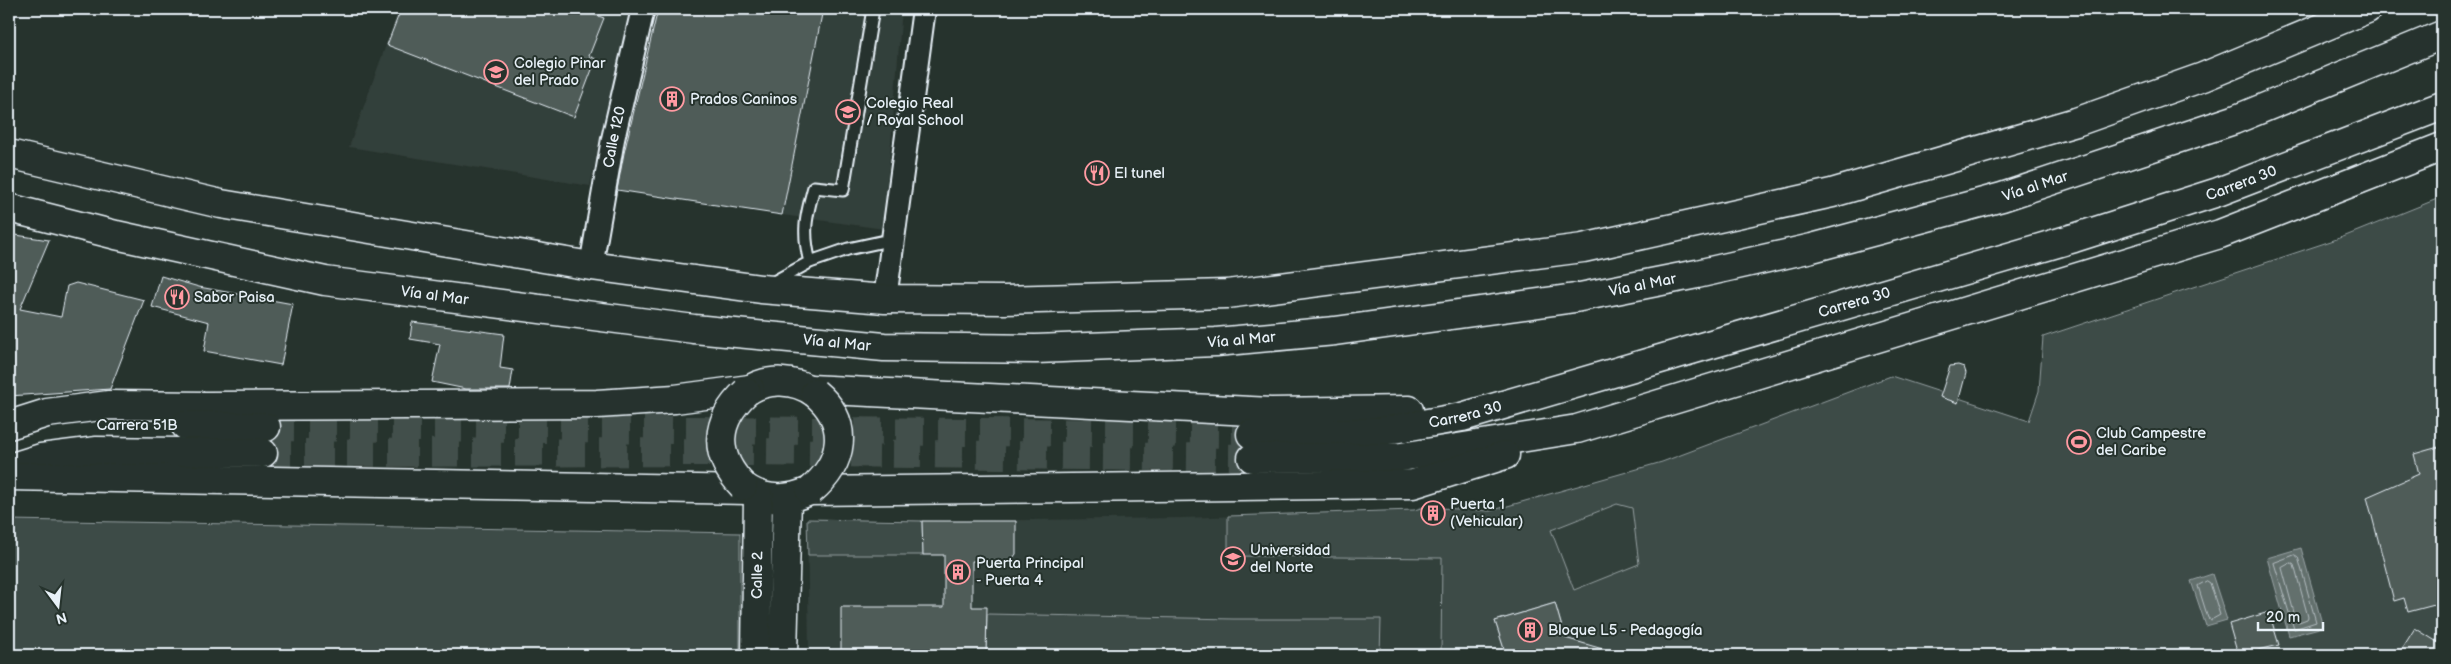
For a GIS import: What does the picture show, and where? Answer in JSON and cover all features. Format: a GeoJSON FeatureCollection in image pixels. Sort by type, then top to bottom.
{"type":"FeatureCollection","features":[{"type":"Feature","properties":{"kind":"main road"},"geometry":{"type":"LineString","coordinates":[[9,154],[221,204],[591,266],[761,289],[885,299],[1004,300],[1227,294],[1583,248],[1832,193],[2076,122],[2203,78],[2368,9]]}},
{"type":"Feature","properties":{"kind":"main road","name":"Vía al Mar"},"geometry":{"type":"LineString","coordinates":[[9,208],[116,236],[325,281],[694,329],[884,347],[1036,349],[1216,342],[1335,331],[1575,298],[1698,274],[1812,248],[2002,197],[2206,129],[2442,35]]}},
{"type":"Feature","properties":{"kind":"main road","name":"Carrera 30"},"geometry":{"type":"LineString","coordinates":[[2442,106],[2218,192],[2119,224],[1561,390],[1462,418],[1252,446],[1401,457],[1577,429],[2220,234],[2442,147]]}},
{"type":"Feature","properties":{"kind":"main road"},"geometry":{"type":"LineString","coordinates":[[750,490],[732,475],[723,458],[721,440],[724,421],[733,404],[748,390],[765,382],[782,381],[813,391],[1271,412],[1359,412],[1440,409],[1561,390]]}},
{"type":"Feature","properties":{"kind":"main road"},"geometry":{"type":"LineString","coordinates":[[9,425],[47,413],[109,405],[597,404],[675,399],[748,390]]}},
{"type":"Feature","properties":{"kind":"main road"},"geometry":{"type":"LineString","coordinates":[[798,495],[823,480],[833,466],[838,449],[839,432],[834,416],[825,401],[813,391]]}},
{"type":"Feature","properties":{"kind":"main road","name":"Carrera 51B"},"geometry":{"type":"LineString","coordinates":[[9,435],[57,427],[119,423],[265,440],[97,451],[41,458],[9,468]]}},
{"type":"Feature","properties":{"kind":"main road"},"geometry":{"type":"LineString","coordinates":[[9,476],[750,490],[798,495],[1414,484],[1577,429]]}},
{"type":"Feature","properties":{"kind":"main road","name":"Calle 2"},"geometry":{"type":"LineString","coordinates":[[750,490],[756,655]]}},
{"type":"Feature","properties":{"kind":"main road","name":"Calle 2"},"geometry":{"type":"LineString","coordinates":[[783,655],[798,495]]}},
{"type":"Feature","properties":{"kind":"street","name":"Calle 120"},"geometry":{"type":"LineString","coordinates":[[591,266],[614,139],[643,9]]}},
{"type":"Feature","properties":{"kind":"street"},"geometry":{"type":"LineString","coordinates":[[885,299],[924,9]]}},
{"type":"Feature","properties":{"kind":"lane"},"geometry":{"type":"LineString","coordinates":[[810,262],[804,241],[805,220],[814,187],[843,190],[873,9]]}},
{"type":"Feature","properties":{"kind":"lane"},"geometry":{"type":"LineString","coordinates":[[761,289],[810,262],[848,250],[894,239]]}},
{"type":"Feature","properties":{"kind":"shaded area","name":"Colegio Pinar del Prado"},"geometry":{"type":"Polygon","coordinates":[[[399,9],[631,9],[590,186],[349,147],[399,9]]]}},
{"type":"Feature","properties":{"kind":"shaded area","name":"Colegio Real / Royal School"},"geometry":{"type":"Polygon","coordinates":[[[823,9],[902,9],[884,229],[782,215],[823,9]]]}},
{"type":"Feature","properties":{"kind":"shaded area","name":"Club Campestre del Caribe"},"geometry":{"type":"Polygon","coordinates":[[[2442,197],[2442,655],[1593,655],[1595,648],[1565,638],[1555,603],[1495,621],[1506,655],[1441,655],[1442,558],[1228,556],[1228,516],[1414,510],[1425,507],[1425,517],[1441,518],[1441,508],[1490,511],[1662,462],[1891,376],[2029,421],[2039,391],[2043,337],[2343,237],[2442,197]],[[1617,504],[1551,530],[1574,590],[1639,564],[1632,508],[1617,504]]]}},
{"type":"Feature","properties":{"kind":"shaded area","name":"Universidad del Norte"},"geometry":{"type":"Polygon","coordinates":[[[1662,462],[1655,655],[809,655],[807,519],[961,521],[1181,518],[1414,510],[1421,506],[1490,511],[1662,462]]]}},
{"type":"Feature","properties":{"kind":"shaded area"},"geometry":{"type":"Polygon","coordinates":[[[807,519],[922,521],[923,555],[808,555],[807,519]]]}},
{"type":"Feature","properties":{"kind":"shaded area"},"geometry":{"type":"Polygon","coordinates":[[[9,520],[740,533],[740,655],[9,655],[9,520]]]}},
{"type":"Feature","properties":{"kind":"shaded area"},"geometry":{"type":"Polygon","coordinates":[[[987,614],[1233,619],[1381,619],[1380,655],[986,655],[987,614]]]}},
{"type":"Feature","properties":{"kind":"water"},"geometry":{"type":"Polygon","coordinates":[[[2301,548],[2323,627],[2289,636],[2267,558],[2301,548]]]}},
{"type":"Feature","properties":{"kind":"water"},"geometry":{"type":"Polygon","coordinates":[[[2212,574],[2227,620],[2206,626],[2191,581],[2212,574]]]}},
{"type":"Feature","properties":{"kind":"building"},"geometry":{"type":"Polygon","coordinates":[[[401,9],[579,9],[604,18],[589,56],[596,59],[574,117],[387,45],[401,9]]]}},
{"type":"Feature","properties":{"kind":"building"},"geometry":{"type":"Polygon","coordinates":[[[658,9],[823,9],[782,215],[617,190],[658,9]]]}},
{"type":"Feature","properties":{"kind":"building"},"geometry":{"type":"Polygon","coordinates":[[[9,234],[49,240],[20,309],[61,317],[67,286],[76,283],[144,300],[110,389],[9,396],[9,234]]]}},
{"type":"Feature","properties":{"kind":"building"},"geometry":{"type":"Polygon","coordinates":[[[161,276],[199,287],[293,304],[281,365],[204,351],[209,322],[152,307],[161,276]]]}},
{"type":"Feature","properties":{"kind":"building"},"geometry":{"type":"Polygon","coordinates":[[[412,322],[504,334],[500,368],[513,370],[510,389],[466,389],[432,382],[440,344],[410,339],[412,322]]]}},
{"type":"Feature","properties":{"kind":"building"},"geometry":{"type":"Polygon","coordinates":[[[1958,365],[1964,367],[1966,373],[1958,403],[1940,397],[1950,366],[1958,365]]]}},
{"type":"Feature","properties":{"kind":"building"},"geometry":{"type":"Polygon","coordinates":[[[2442,446],[2442,603],[2408,612],[2404,598],[2394,601],[2367,497],[2419,474],[2414,454],[2442,446]]]}},
{"type":"Feature","properties":{"kind":"building"},"geometry":{"type":"Polygon","coordinates":[[[922,521],[1016,521],[1016,554],[1010,562],[972,561],[972,607],[987,607],[986,655],[841,655],[841,607],[944,607],[944,555],[923,555],[922,521]]]}},
{"type":"Feature","properties":{"kind":"building","name":"Bloque L5 - Pedagogía"},"geometry":{"type":"Polygon","coordinates":[[[1555,603],[1565,638],[1606,650],[1606,655],[1506,655],[1495,621],[1555,603]]]}},
{"type":"Feature","properties":{"kind":"building"},"geometry":{"type":"Polygon","coordinates":[[[2269,612],[2279,645],[2238,655],[2229,624],[2269,612]]]}},
{"type":"Feature","properties":{"kind":"building"},"geometry":{"type":"Polygon","coordinates":[[[2415,628],[2442,645],[2442,655],[2398,655],[2415,628]]]}},
{"type":"Feature","properties":{"kind":"tunnel"},"geometry":{"type":"LineString","coordinates":[[266,427],[1251,434]]}},
{"type":"Feature","properties":{"kind":"tunnel"},"geometry":{"type":"LineString","coordinates":[[263,453],[743,452],[1252,458]]}},
{"type":"Feature","properties":{"kind":"place","name":"Colegio Pinar del Prado"},"geometry":{"type":"Point","coordinates":[496,72]}},
{"type":"Feature","properties":{"kind":"place","name":"Prados Caninos"},"geometry":{"type":"Point","coordinates":[672,99]}},
{"type":"Feature","properties":{"kind":"place","name":"Colegio Real / Royal School"},"geometry":{"type":"Point","coordinates":[848,112]}},
{"type":"Feature","properties":{"kind":"place","name":"El tunel"},"geometry":{"type":"Point","coordinates":[1097,173]}},
{"type":"Feature","properties":{"kind":"place","name":"Sabor Paisa"},"geometry":{"type":"Point","coordinates":[177,297]}},
{"type":"Feature","properties":{"kind":"place","name":"Club Campestre del Caribe"},"geometry":{"type":"Point","coordinates":[2079,442]}},
{"type":"Feature","properties":{"kind":"place","name":"Puerta 1 (Vehicular)"},"geometry":{"type":"Point","coordinates":[1433,513]}},
{"type":"Feature","properties":{"kind":"place","name":"Universidad del Norte"},"geometry":{"type":"Point","coordinates":[1233,559]}},
{"type":"Feature","properties":{"kind":"place","name":"Puerta Principal - Puerta 4"},"geometry":{"type":"Point","coordinates":[958,572]}},
{"type":"Feature","properties":{"kind":"place","name":"Bloque L5 - Pedagogía"},"geometry":{"type":"Point","coordinates":[1530,630]}}]}
